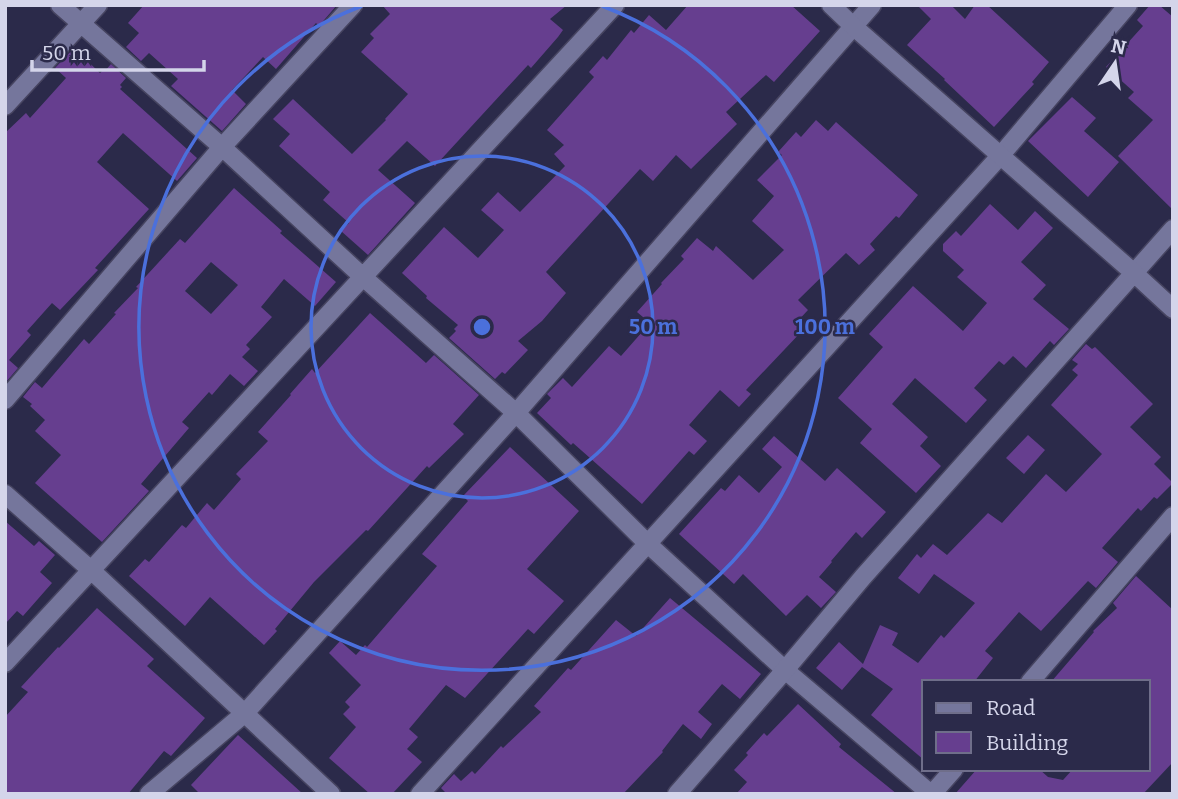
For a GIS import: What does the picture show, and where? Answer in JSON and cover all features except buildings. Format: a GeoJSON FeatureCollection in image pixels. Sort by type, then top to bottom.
{"type":"FeatureCollection","features":[{"type":"Feature","properties":{"kind":"street"},"geometry":{"type":"LineString","coordinates":[[60,5],[516,413],[648,544],[785,670],[931,794],[952,771]]}},
{"type":"Feature","properties":{"kind":"street"},"geometry":{"type":"LineString","coordinates":[[5,106],[98,5]]}},
{"type":"Feature","properties":{"kind":"street"},"geometry":{"type":"LineString","coordinates":[[5,400],[222,148],[353,5]]}},
{"type":"Feature","properties":{"kind":"street"},"geometry":{"type":"LineString","coordinates":[[5,663],[615,5]]}},
{"type":"Feature","properties":{"kind":"street"},"geometry":{"type":"LineString","coordinates":[[831,5],[1173,309]]}},
{"type":"Feature","properties":{"kind":"street"},"geometry":{"type":"LineString","coordinates":[[149,794],[245,713],[516,413],[872,5]]}},
{"type":"Feature","properties":{"kind":"street"},"geometry":{"type":"LineString","coordinates":[[420,794],[1000,155],[1128,5]]}},
{"type":"Feature","properties":{"kind":"street"},"geometry":{"type":"LineString","coordinates":[[677,794],[863,577],[1173,229]]}},
{"type":"Feature","properties":{"kind":"street"},"geometry":{"type":"LineString","coordinates":[[5,494],[92,571],[331,794]]}},
{"type":"Feature","properties":{"kind":"street"},"geometry":{"type":"LineString","coordinates":[[1032,680],[1173,516]]}}]}
